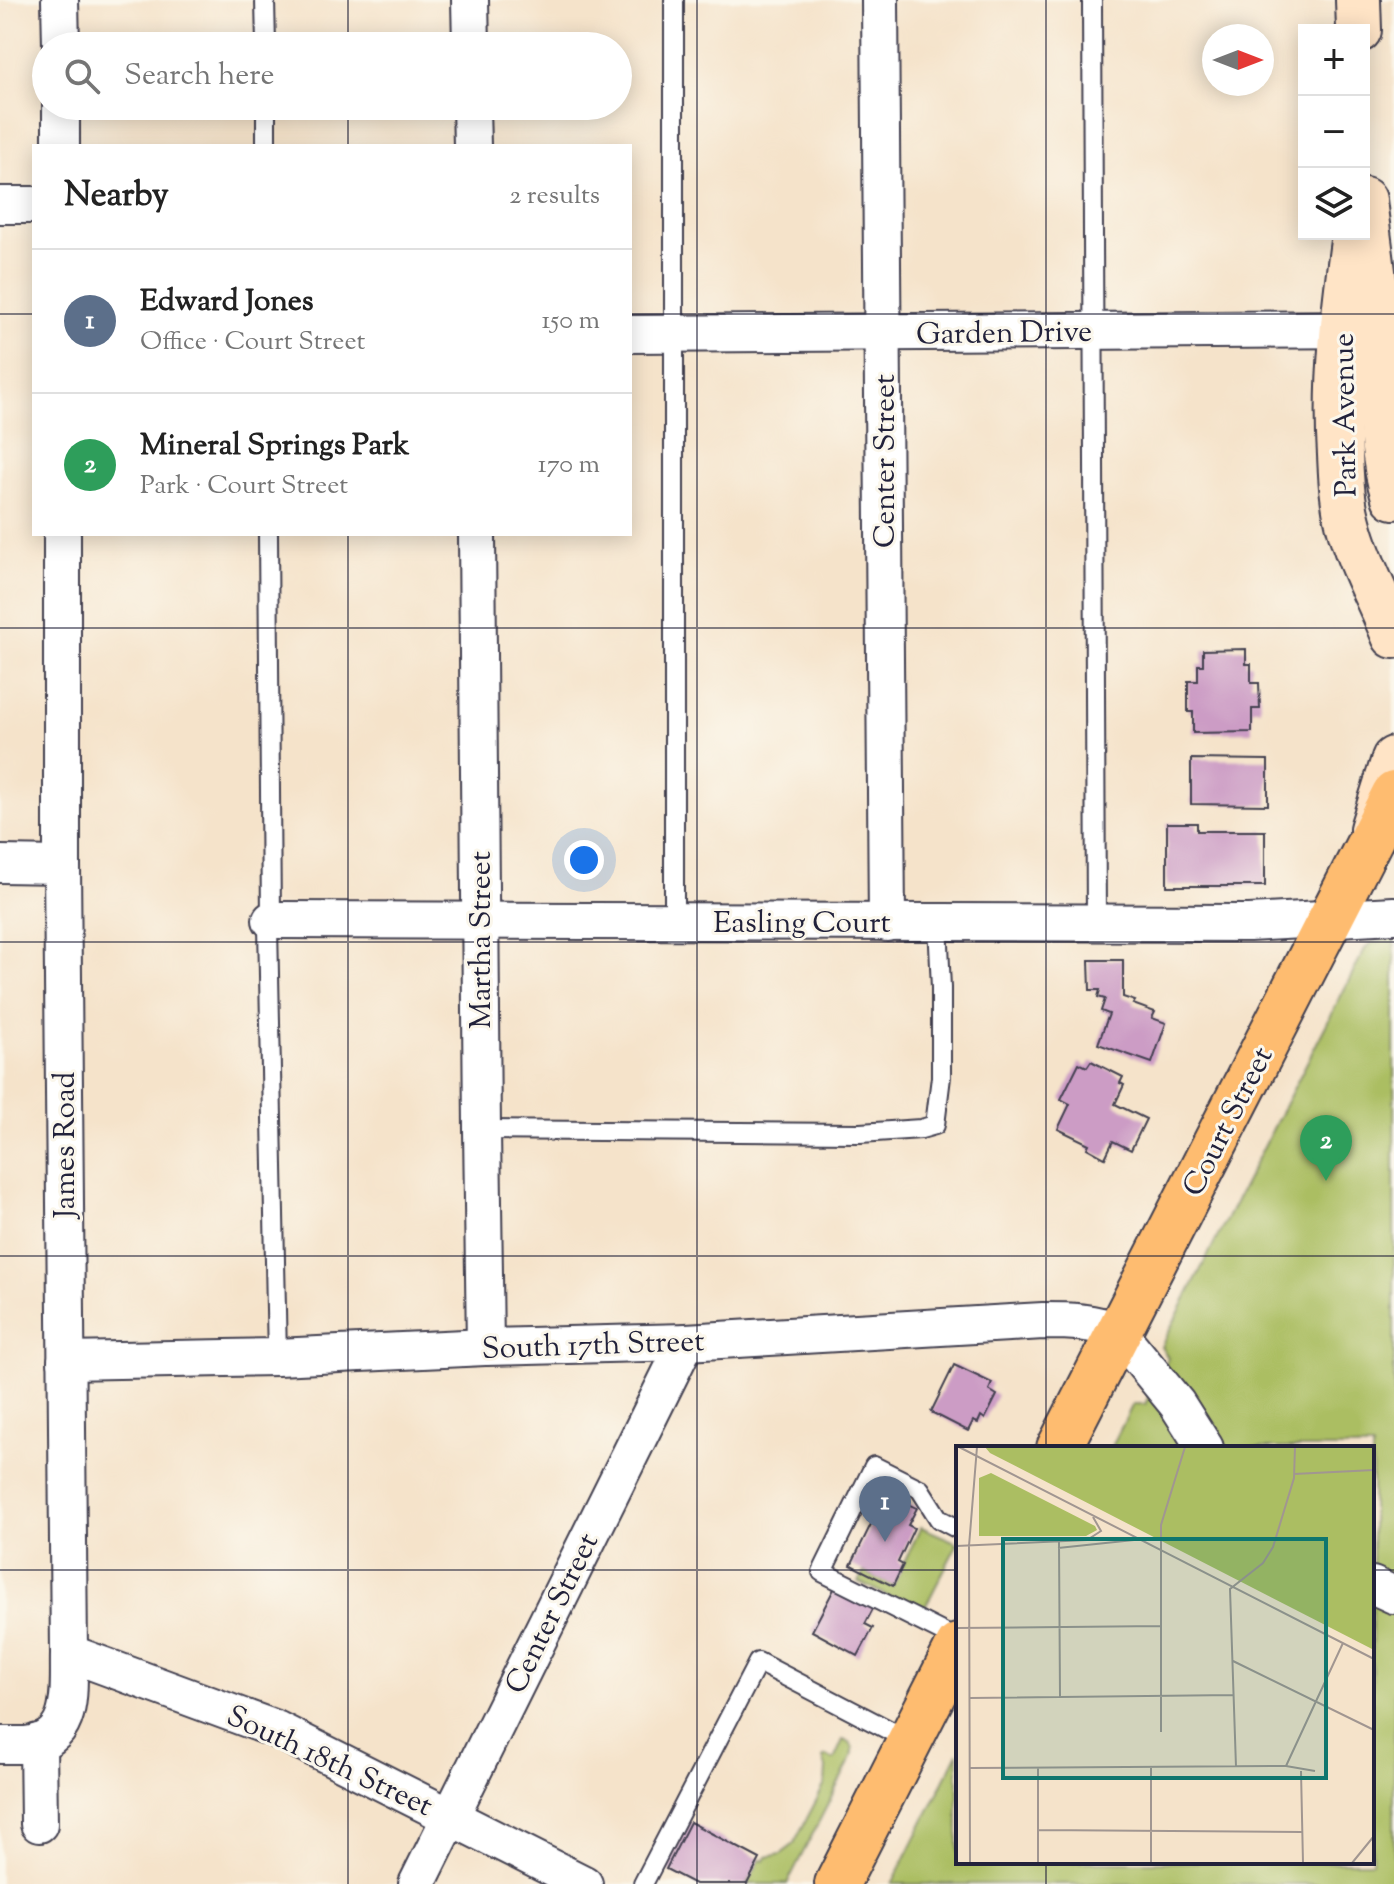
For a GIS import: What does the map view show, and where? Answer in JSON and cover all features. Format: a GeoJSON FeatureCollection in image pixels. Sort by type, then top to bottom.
{"type":"FeatureCollection","features":[{"type":"Feature","properties":{"kind":"main road","name":"Court Street"},"geometry":{"type":"LineString","coordinates":[[1060,1446],[1394,794]]}},
{"type":"Feature","properties":{"kind":"main road"},"geometry":{"type":"LineString","coordinates":[[837,1884],[956,1650]]}},
{"type":"Feature","properties":{"kind":"street"},"geometry":{"type":"LineString","coordinates":[[60,0],[61,32]]}},
{"type":"Feature","properties":{"kind":"street"},"geometry":{"type":"LineString","coordinates":[[470,0],[471,32]]}},
{"type":"Feature","properties":{"kind":"street","name":"Center Street"},"geometry":{"type":"LineString","coordinates":[[880,0],[887,923]]}},
{"type":"Feature","properties":{"kind":"street"},"geometry":{"type":"LineString","coordinates":[[1358,0],[1359,24]]}},
{"type":"Feature","properties":{"kind":"street"},"geometry":{"type":"LineString","coordinates":[[61,120],[61,144]]}},
{"type":"Feature","properties":{"kind":"street"},"geometry":{"type":"LineString","coordinates":[[471,120],[472,144]]}},
{"type":"Feature","properties":{"kind":"street"},"geometry":{"type":"LineString","coordinates":[[0,205],[32,205]]}},
{"type":"Feature","properties":{"kind":"street","name":"Park Avenue"},"geometry":{"type":"LineString","coordinates":[[1354,240],[1360,329],[1381,413],[1394,497]]}},
{"type":"Feature","properties":{"kind":"street","name":"Park Avenue"},"geometry":{"type":"LineString","coordinates":[[1363,240],[1360,329],[1338,427],[1342,489],[1356,547],[1394,636]]}},
{"type":"Feature","properties":{"kind":"street","name":"Garden Drive"},"geometry":{"type":"LineString","coordinates":[[632,334],[1360,329]]}},
{"type":"Feature","properties":{"kind":"street","name":"James Road"},"geometry":{"type":"LineString","coordinates":[[38,1742],[59,1728],[67,1713],[69,1653],[62,536]]}},
{"type":"Feature","properties":{"kind":"street","name":"Martha Street"},"geometry":{"type":"LineString","coordinates":[[477,536],[485,1347]]}},
{"type":"Feature","properties":{"kind":"street"},"geometry":{"type":"LineString","coordinates":[[1364,852],[1394,759]]}},
{"type":"Feature","properties":{"kind":"street"},"geometry":{"type":"LineString","coordinates":[[0,864],[62,865]]}},
{"type":"Feature","properties":{"kind":"street","name":"Easling Court"},"geometry":{"type":"LineString","coordinates":[[271,920],[1249,923],[1394,915]]}},
{"type":"Feature","properties":{"kind":"street","name":"South 17th Street"},"geometry":{"type":"LineString","coordinates":[[66,1361],[277,1357],[686,1342],[1043,1321],[1073,1321],[1105,1326],[1118,1332]]}},
{"type":"Feature","properties":{"kind":"street"},"geometry":{"type":"LineString","coordinates":[[1118,1332],[1177,1404],[1204,1446]]}},
{"type":"Feature","properties":{"kind":"street","name":"Center Street"},"geometry":{"type":"LineString","coordinates":[[417,1884],[686,1342]]}},
{"type":"Feature","properties":{"kind":"street"},"geometry":{"type":"LineString","coordinates":[[1374,1586],[1394,1595]]}},
{"type":"Feature","properties":{"kind":"street","name":"South 18th Street"},"geometry":{"type":"LineString","coordinates":[[69,1653],[278,1730],[584,1884]]}},
{"type":"Feature","properties":{"kind":"street"},"geometry":{"type":"LineString","coordinates":[[0,1745],[38,1742],[39,1824]]}},
{"type":"Feature","properties":{"kind":"lane"},"geometry":{"type":"LineString","coordinates":[[265,0],[266,32]]}},
{"type":"Feature","properties":{"kind":"lane"},"geometry":{"type":"LineString","coordinates":[[674,0],[674,921]]}},
{"type":"Feature","properties":{"kind":"lane"},"geometry":{"type":"LineString","coordinates":[[1092,0],[1096,923]]}},
{"type":"Feature","properties":{"kind":"lane"},"geometry":{"type":"LineString","coordinates":[[266,120],[266,144]]}},
{"type":"Feature","properties":{"kind":"lane"},"geometry":{"type":"LineString","coordinates":[[268,536],[271,920],[268,927],[277,1357]]}},
{"type":"Feature","properties":{"kind":"lane"},"geometry":{"type":"LineString","coordinates":[[482,1130],[860,1133],[921,1129],[935,1125],[941,1077],[938,923]]}},
{"type":"Feature","properties":{"kind":"lane"},"geometry":{"type":"LineString","coordinates":[[956,1528],[939,1519],[920,1489],[874,1466],[822,1572],[956,1639]]}},
{"type":"Feature","properties":{"kind":"lane"},"geometry":{"type":"LineString","coordinates":[[643,1884],[758,1662],[910,1741]]}},
{"type":"Feature","properties":{"kind":"green space"},"geometry":{"type":"Polygon","coordinates":[[[1394,914],[1394,1884],[892,1884],[956,1757],[956,1864],[1374,1864],[1374,1446],[1112,1446],[1133,1404],[1145,1404],[1168,1358],[1161,1347],[1365,949],[1373,942],[1380,941],[1394,914]]]}},
{"type":"Feature","properties":{"kind":"green space"},"geometry":{"type":"Polygon","coordinates":[[[921,1527],[956,1542],[922,1613],[859,1582],[864,1572],[893,1585],[921,1527]]]}},
{"type":"Feature","properties":{"kind":"green space"},"geometry":{"type":"Polygon","coordinates":[[[843,1740],[852,1746],[852,1757],[787,1884],[747,1884],[760,1859],[765,1861],[767,1857],[781,1854],[793,1845],[825,1784],[823,1758],[826,1756],[834,1760],[843,1740]]]}},
{"type":"Feature","properties":{"kind":"building"},"geometry":{"type":"Polygon","coordinates":[[[1246,649],[1246,664],[1251,664],[1251,683],[1259,683],[1260,709],[1252,709],[1252,732],[1193,733],[1193,712],[1188,712],[1188,681],[1198,681],[1198,665],[1203,665],[1203,650],[1246,649]]]}},
{"type":"Feature","properties":{"kind":"building"},"geometry":{"type":"Polygon","coordinates":[[[1191,759],[1268,760],[1268,805],[1191,804],[1191,759]]]}},
{"type":"Feature","properties":{"kind":"building"},"geometry":{"type":"Polygon","coordinates":[[[1167,823],[1197,823],[1197,831],[1265,831],[1265,886],[1167,886],[1167,823]]]}},
{"type":"Feature","properties":{"kind":"building"},"geometry":{"type":"Polygon","coordinates":[[[1089,960],[1123,960],[1123,997],[1155,1012],[1152,1018],[1166,1023],[1152,1063],[1098,1044],[1109,1014],[1101,1011],[1105,999],[1098,997],[1100,990],[1090,990],[1089,960]]]}},
{"type":"Feature","properties":{"kind":"building"},"geometry":{"type":"Polygon","coordinates":[[[1091,1061],[1123,1077],[1120,1083],[1124,1085],[1115,1104],[1146,1119],[1131,1150],[1113,1141],[1105,1158],[1087,1148],[1089,1144],[1058,1129],[1070,1104],[1061,1099],[1079,1063],[1087,1067],[1091,1061]]]}},
{"type":"Feature","properties":{"kind":"building"},"geometry":{"type":"Polygon","coordinates":[[[954,1365],[992,1383],[989,1390],[997,1395],[985,1419],[981,1416],[978,1423],[973,1421],[968,1431],[931,1412],[954,1365]]]}},
{"type":"Feature","properties":{"kind":"building"},"geometry":{"type":"Polygon","coordinates":[[[882,1492],[917,1508],[908,1525],[914,1528],[898,1562],[903,1565],[893,1586],[851,1565],[877,1512],[873,1511],[882,1492]]]}},
{"type":"Feature","properties":{"kind":"building"},"geometry":{"type":"Polygon","coordinates":[[[835,1587],[874,1607],[865,1624],[873,1628],[858,1656],[812,1631],[835,1587]]]}},
{"type":"Feature","properties":{"kind":"building"},"geometry":{"type":"Polygon","coordinates":[[[690,1822],[760,1859],[747,1884],[695,1884],[666,1869],[690,1822]]]}},
{"type":"Feature","properties":{"kind":"place","name":"Mineral Springs Park"},"geometry":{"type":"Point","coordinates":[1326,1181]}},
{"type":"Feature","properties":{"kind":"place","name":"Edward Jones"},"geometry":{"type":"Point","coordinates":[885,1542]}}]}
